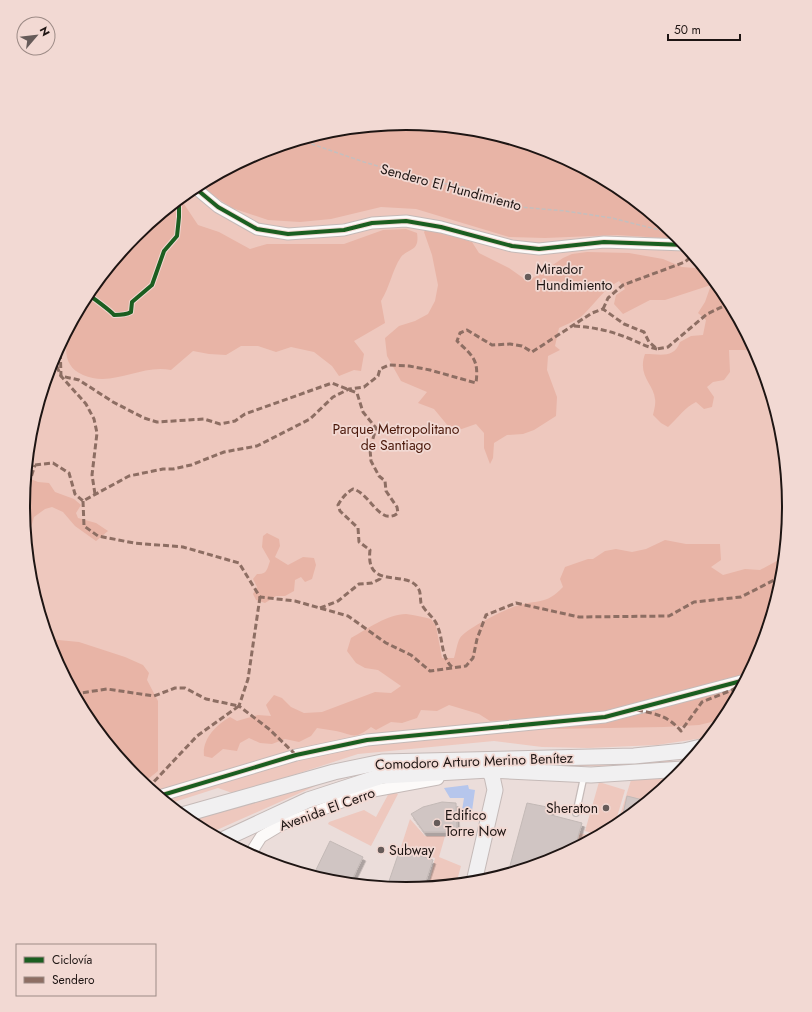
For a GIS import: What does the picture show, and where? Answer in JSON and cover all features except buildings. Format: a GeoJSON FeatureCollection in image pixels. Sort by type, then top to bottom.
{"type":"FeatureCollection","features":[{"type":"Feature","properties":{"kind":"street"},"geometry":{"type":"LineString","coordinates":[[199,192],[218,207],[257,229],[288,234],[344,230],[372,223],[406,221],[441,226],[512,246],[539,249],[604,242],[676,245]]}},
{"type":"Feature","properties":{"kind":"street"},"geometry":{"type":"LineString","coordinates":[[165,794],[296,755],[366,740],[605,717],[738,682]]}},
{"type":"Feature","properties":{"kind":"street","name":"Comodoro Arturo Merino Benítez"},"geometry":{"type":"LineString","coordinates":[[189,813],[243,796],[362,766],[398,761],[634,756],[693,749]]}},
{"type":"Feature","properties":{"kind":"street"},"geometry":{"type":"LineString","coordinates":[[476,876],[494,797],[494,783],[489,770],[478,759]]}},
{"type":"Feature","properties":{"kind":"street","name":"Avenida El Cerro"},"geometry":{"type":"LineString","coordinates":[[228,837],[308,800],[408,768],[452,760]]}},
{"type":"Feature","properties":{"kind":"street","name":"Avenida El Cerro"},"geometry":{"type":"LineString","coordinates":[[384,776],[489,770],[584,774],[639,773],[674,770]]}},
{"type":"Feature","properties":{"kind":"street","name":"Avenida El Cerro"},"geometry":{"type":"LineString","coordinates":[[254,849],[261,837],[281,825],[352,797],[466,771]]}},
{"type":"Feature","properties":{"kind":"street"},"geometry":{"type":"LineString","coordinates":[[483,874],[506,782],[517,772]]}},
{"type":"Feature","properties":{"kind":"lane"},"geometry":{"type":"LineString","coordinates":[[576,813],[584,774]]}},
{"type":"Feature","properties":{"kind":"green space","name":"Parque Metropolitano de Santiago"},"geometry":{"type":"Polygon","coordinates":[[[406,130],[455,133],[479,137],[527,150],[550,159],[594,180],[615,193],[654,223],[672,240],[689,258],[719,297],[732,318],[753,362],[762,385],[775,433],[779,457],[782,506],[779,555],[775,579],[762,627],[753,650],[732,694],[719,715],[701,738],[657,745],[588,748],[542,747],[494,741],[358,754],[235,794],[218,788],[174,802],[140,772],[108,735],[80,694],[59,650],[43,603],[33,555],[31,531],[30,506],[33,457],[37,433],[50,385],[69,340],[93,297],[123,258],[140,240],[158,223],[197,193],[218,180],[262,159],[285,150],[333,137],[357,133],[406,130]]]}},
{"type":"Feature","properties":{"kind":"green space"},"geometry":{"type":"Polygon","coordinates":[[[670,759],[676,765],[492,767],[670,759]]]}},
{"type":"Feature","properties":{"kind":"green space"},"geometry":{"type":"Polygon","coordinates":[[[364,771],[320,784],[216,831],[197,819],[318,781],[364,771]]]}},
{"type":"Feature","properties":{"kind":"green space"},"geometry":{"type":"Polygon","coordinates":[[[670,774],[654,789],[620,815],[631,780],[670,774]]]}},
{"type":"Feature","properties":{"kind":"green space","name":"Sheraton"},"geometry":{"type":"Polygon","coordinates":[[[599,782],[625,790],[617,818],[592,833],[585,831],[599,782]]]}},
{"type":"Feature","properties":{"kind":"green space"},"geometry":{"type":"Polygon","coordinates":[[[393,791],[398,794],[371,846],[328,824],[329,822],[364,810],[376,817],[389,793],[393,791]]]}},
{"type":"Feature","properties":{"kind":"green space"},"geometry":{"type":"Polygon","coordinates":[[[410,819],[425,836],[445,836],[439,857],[461,866],[458,879],[429,881],[435,858],[401,847],[410,819]]]}},
{"type":"Feature","properties":{"kind":"green space"},"geometry":{"type":"Polygon","coordinates":[[[579,833],[588,835],[577,840],[579,833]]]}},
{"type":"Feature","properties":{"kind":"shaded area"},"geometry":{"type":"Polygon","coordinates":[[[406,130],[431,131],[479,137],[527,150],[550,159],[594,180],[615,193],[654,223],[670,238],[617,235],[545,238],[509,237],[416,209],[381,207],[331,219],[300,222],[268,220],[232,208],[204,189],[240,169],[285,150],[333,137],[357,133],[406,130]]]}},
{"type":"Feature","properties":{"kind":"shaded area"},"geometry":{"type":"Polygon","coordinates":[[[183,203],[198,225],[219,232],[250,249],[267,244],[344,244],[383,230],[406,229],[417,233],[417,244],[413,249],[401,257],[395,267],[387,290],[381,301],[385,323],[354,341],[364,354],[361,371],[354,370],[339,376],[332,366],[314,352],[291,347],[276,352],[258,346],[241,346],[226,355],[193,351],[171,370],[148,370],[116,378],[105,379],[83,375],[69,364],[66,347],[80,318],[93,297],[123,258],[158,223],[183,203]]]}},
{"type":"Feature","properties":{"kind":"shaded area"},"geometry":{"type":"Polygon","coordinates":[[[427,228],[472,242],[479,253],[509,268],[526,280],[535,277],[563,258],[572,254],[587,252],[629,253],[663,259],[682,267],[696,267],[710,285],[665,300],[650,300],[623,314],[614,304],[616,295],[625,289],[619,281],[604,292],[582,316],[559,328],[555,346],[560,350],[548,356],[547,370],[557,397],[556,416],[534,430],[523,434],[507,435],[494,443],[493,458],[490,464],[484,448],[484,433],[476,424],[453,432],[434,409],[418,403],[427,392],[401,381],[387,356],[385,338],[399,326],[415,321],[428,314],[435,301],[438,285],[432,255],[424,232],[427,228]]]}},
{"type":"Feature","properties":{"kind":"shaded area"},"geometry":{"type":"Polygon","coordinates":[[[711,286],[732,318],[748,351],[729,350],[730,372],[724,380],[713,382],[707,387],[714,397],[712,407],[704,409],[696,402],[685,410],[668,427],[661,423],[653,415],[655,399],[644,374],[643,362],[645,354],[661,355],[670,353],[674,351],[680,342],[691,336],[703,335],[706,320],[698,313],[705,302],[711,286]]]}},
{"type":"Feature","properties":{"kind":"shaded area"},"geometry":{"type":"Polygon","coordinates":[[[31,479],[38,482],[49,483],[55,492],[74,499],[81,505],[76,513],[78,518],[96,523],[108,531],[96,541],[75,526],[63,512],[52,507],[45,509],[34,517],[31,528],[31,479]]]}},
{"type":"Feature","properties":{"kind":"shaded area"},"geometry":{"type":"Polygon","coordinates":[[[267,533],[279,539],[280,546],[275,557],[288,565],[303,557],[314,558],[316,565],[312,579],[305,582],[301,577],[295,580],[294,591],[285,596],[276,596],[265,603],[256,600],[253,594],[257,587],[253,579],[257,574],[263,574],[265,572],[270,561],[262,547],[263,536],[267,533]]]}},
{"type":"Feature","properties":{"kind":"shaded area"},"geometry":{"type":"Polygon","coordinates":[[[665,540],[686,544],[720,544],[721,560],[711,567],[723,575],[745,569],[760,570],[778,560],[769,603],[753,650],[732,694],[714,721],[699,725],[664,727],[551,729],[520,719],[490,721],[479,714],[449,705],[437,711],[421,710],[417,718],[402,723],[391,722],[376,730],[371,727],[357,735],[317,728],[311,736],[299,742],[285,739],[272,744],[260,743],[249,738],[240,743],[237,751],[223,749],[212,758],[204,756],[205,744],[215,728],[230,717],[237,721],[258,715],[271,716],[266,705],[274,695],[282,698],[291,707],[304,713],[322,712],[375,692],[391,693],[401,686],[378,670],[365,668],[356,663],[347,651],[351,638],[385,619],[392,616],[406,614],[431,619],[436,626],[442,658],[454,658],[460,638],[470,629],[510,608],[546,600],[557,593],[563,587],[560,579],[565,567],[588,559],[593,559],[605,551],[616,549],[632,552],[646,549],[665,540]]]}},
{"type":"Feature","properties":{"kind":"shaded area"},"geometry":{"type":"Polygon","coordinates":[[[55,640],[79,642],[125,657],[143,665],[149,673],[147,680],[158,701],[158,771],[148,779],[123,754],[108,735],[80,694],[55,640]]]}},
{"type":"Feature","properties":{"kind":"water"},"geometry":{"type":"Polygon","coordinates":[[[468,785],[469,789],[475,790],[472,811],[462,810],[464,798],[450,798],[444,788],[468,785]]]}},
{"type":"Feature","properties":{"kind":"marked path"},"geometry":{"type":"LineString","coordinates":[[603,309],[608,298],[623,285],[685,262],[689,258]]}},
{"type":"Feature","properties":{"kind":"marked path"},"geometry":{"type":"LineString","coordinates":[[32,464],[35,465],[53,463],[69,473],[75,494],[83,501],[129,476],[191,465],[224,452],[257,446],[310,419],[333,397],[349,389],[364,387],[378,376],[380,369],[389,365],[409,366],[430,370],[476,383],[477,369],[474,359],[457,341],[460,333],[467,330],[492,345],[510,344],[522,346],[532,352],[592,313],[603,309],[624,324],[644,332],[649,342],[657,349],[668,347],[707,314],[724,306]]}},
{"type":"Feature","properties":{"kind":"marked path"},"geometry":{"type":"LineString","coordinates":[[574,326],[608,331],[657,349]]}},
{"type":"Feature","properties":{"kind":"marked path"},"geometry":{"type":"LineString","coordinates":[[60,359],[61,376],[79,380],[113,402],[144,418],[157,422],[204,419],[220,424],[235,421],[245,414],[332,383],[357,393],[363,412],[376,428],[370,449],[371,461],[379,476],[385,481],[386,491],[397,507],[398,513],[392,516],[386,516],[380,513],[365,496],[353,489],[344,496],[338,505],[340,511],[358,528],[359,542],[370,550],[370,563],[374,571],[380,575],[413,583],[418,588],[421,603],[424,609],[436,622],[444,654],[449,664],[453,668]]}},
{"type":"Feature","properties":{"kind":"marked path"},"geometry":{"type":"LineString","coordinates":[[57,367],[61,376],[86,404],[94,419],[97,433],[92,475],[95,494]]}},
{"type":"Feature","properties":{"kind":"marked path"},"geometry":{"type":"LineString","coordinates":[[31,476],[35,465]]}},
{"type":"Feature","properties":{"kind":"marked path"},"geometry":{"type":"LineString","coordinates":[[83,501],[84,526],[98,536],[134,543],[183,547],[239,563],[260,597],[295,601],[348,616],[386,643],[411,655],[430,671],[466,666],[473,658],[477,639],[486,615],[516,603],[579,617],[669,616],[694,602],[741,597],[775,580]]}},
{"type":"Feature","properties":{"kind":"marked path"},"geometry":{"type":"LineString","coordinates":[[320,608],[338,601],[359,584],[372,583],[380,579],[380,575]]}},
{"type":"Feature","properties":{"kind":"marked path"},"geometry":{"type":"LineString","coordinates":[[260,597],[248,679],[239,706],[269,729],[296,755]]}},
{"type":"Feature","properties":{"kind":"marked path"},"geometry":{"type":"LineString","coordinates":[[80,693],[107,689],[154,696],[175,688],[185,688],[206,699],[239,706],[197,736],[152,784]]}},
{"type":"Feature","properties":{"kind":"marked path"},"geometry":{"type":"LineString","coordinates":[[637,710],[662,716],[681,731],[702,702],[735,688]]}},
{"type":"Feature","properties":{"kind":"cycle path"},"geometry":{"type":"LineString","coordinates":[[199,192],[218,207],[257,229],[288,234],[344,230],[372,223],[406,221],[441,227],[512,246],[539,249],[604,242],[676,245]]}},
{"type":"Feature","properties":{"kind":"cycle path"},"geometry":{"type":"LineString","coordinates":[[92,298],[114,315],[131,312],[132,302],[152,285],[164,251],[177,236],[179,206]]}},
{"type":"Feature","properties":{"kind":"cycle path"},"geometry":{"type":"LineString","coordinates":[[165,794],[296,755],[367,740],[605,717],[738,682]]}},
{"type":"Feature","properties":{"kind":"place","name":"Mirador Hundimiento"},"geometry":{"type":"Point","coordinates":[528,277]}},
{"type":"Feature","properties":{"kind":"place","name":"Sheraton"},"geometry":{"type":"Point","coordinates":[606,808]}},
{"type":"Feature","properties":{"kind":"place","name":"Edifico Torre Now"},"geometry":{"type":"Point","coordinates":[437,823]}},
{"type":"Feature","properties":{"kind":"place","name":"Subway"},"geometry":{"type":"Point","coordinates":[381,850]}}]}
